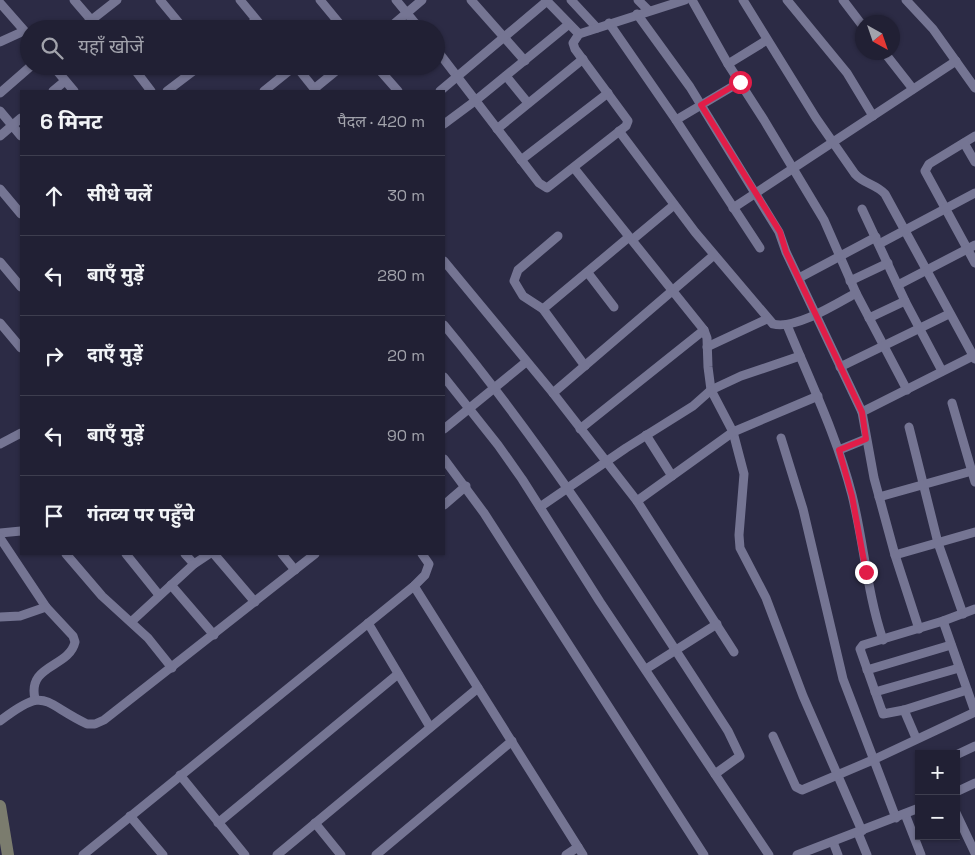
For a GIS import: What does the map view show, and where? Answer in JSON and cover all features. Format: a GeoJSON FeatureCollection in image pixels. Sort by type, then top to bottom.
{"type":"FeatureCollection","features":[{"type":"Feature","properties":{"kind":"street"},"geometry":{"type":"LineString","coordinates":[[74,0],[90,20]]}},
{"type":"Feature","properties":{"kind":"street"},"geometry":{"type":"LineString","coordinates":[[92,20],[118,0]]}},
{"type":"Feature","properties":{"kind":"street"},"geometry":{"type":"LineString","coordinates":[[160,0],[177,20]]}},
{"type":"Feature","properties":{"kind":"street"},"geometry":{"type":"LineString","coordinates":[[240,0],[256,20]]}},
{"type":"Feature","properties":{"kind":"street"},"geometry":{"type":"LineString","coordinates":[[320,0],[337,20]]}},
{"type":"Feature","properties":{"kind":"street"},"geometry":{"type":"LineString","coordinates":[[396,0],[413,20]]}},
{"type":"Feature","properties":{"kind":"street"},"geometry":{"type":"LineString","coordinates":[[399,20],[422,0]]}},
{"type":"Feature","properties":{"kind":"street"},"geometry":{"type":"LineString","coordinates":[[471,0],[525,61]]}},
{"type":"Feature","properties":{"kind":"street"},"geometry":{"type":"LineString","coordinates":[[571,0],[597,28]]}},
{"type":"Feature","properties":{"kind":"street"},"geometry":{"type":"LineString","coordinates":[[638,0],[648,10]]}},
{"type":"Feature","properties":{"kind":"street"},"geometry":{"type":"LineString","coordinates":[[445,60],[521,160],[546,188],[619,132],[628,121],[573,44],[579,34],[648,10],[685,0]]}},
{"type":"Feature","properties":{"kind":"street"},"geometry":{"type":"LineString","coordinates":[[692,0],[728,64],[824,220],[850,281],[907,390]]}},
{"type":"Feature","properties":{"kind":"street"},"geometry":{"type":"LineString","coordinates":[[743,0],[816,118],[860,180],[875,185],[885,194],[926,272],[974,356],[862,412]]}},
{"type":"Feature","properties":{"kind":"street"},"geometry":{"type":"LineString","coordinates":[[787,0],[848,73],[873,116]]}},
{"type":"Feature","properties":{"kind":"street"},"geometry":{"type":"LineString","coordinates":[[843,0],[855,16]]}},
{"type":"Feature","properties":{"kind":"street"},"geometry":{"type":"LineString","coordinates":[[906,0],[930,25],[975,88]]}},
{"type":"Feature","properties":{"kind":"street"},"geometry":{"type":"LineString","coordinates":[[441,90],[546,1],[579,34]]}},
{"type":"Feature","properties":{"kind":"street"},"geometry":{"type":"LineString","coordinates":[[0,3],[20,27]]}},
{"type":"Feature","properties":{"kind":"street"},"geometry":{"type":"LineString","coordinates":[[637,14],[701,105],[780,232],[786,252],[862,412],[879,498],[919,629]]}},
{"type":"Feature","properties":{"kind":"street"},"geometry":{"type":"LineString","coordinates":[[445,123],[476,101],[569,24]]}},
{"type":"Feature","properties":{"kind":"street"},"geometry":{"type":"LineString","coordinates":[[609,24],[676,120],[760,248]]}},
{"type":"Feature","properties":{"kind":"street"},"geometry":{"type":"LineString","coordinates":[[0,42],[20,36]]}},
{"type":"Feature","properties":{"kind":"street"},"geometry":{"type":"LineString","coordinates":[[728,64],[767,40]]}},
{"type":"Feature","properties":{"kind":"street"},"geometry":{"type":"LineString","coordinates":[[497,129],[583,59]]}},
{"type":"Feature","properties":{"kind":"street"},"geometry":{"type":"LineString","coordinates":[[890,60],[913,89]]}},
{"type":"Feature","properties":{"kind":"street"},"geometry":{"type":"LineString","coordinates":[[733,208],[956,61]]}},
{"type":"Feature","properties":{"kind":"street"},"geometry":{"type":"LineString","coordinates":[[0,93],[21,75]]}},
{"type":"Feature","properties":{"kind":"street"},"geometry":{"type":"LineString","coordinates":[[60,75],[73,90]]}},
{"type":"Feature","properties":{"kind":"street"},"geometry":{"type":"LineString","coordinates":[[139,75],[150,90]]}},
{"type":"Feature","properties":{"kind":"street"},"geometry":{"type":"LineString","coordinates":[[168,90],[188,75]]}},
{"type":"Feature","properties":{"kind":"street"},"geometry":{"type":"LineString","coordinates":[[265,90],[284,75]]}},
{"type":"Feature","properties":{"kind":"street"},"geometry":{"type":"LineString","coordinates":[[303,75],[315,90],[332,75]]}},
{"type":"Feature","properties":{"kind":"street"},"geometry":{"type":"LineString","coordinates":[[384,75],[397,90]]}},
{"type":"Feature","properties":{"kind":"street"},"geometry":{"type":"LineString","coordinates":[[506,76],[528,103]]}},
{"type":"Feature","properties":{"kind":"street"},"geometry":{"type":"LineString","coordinates":[[54,90],[65,81]]}},
{"type":"Feature","properties":{"kind":"street"},"geometry":{"type":"LineString","coordinates":[[676,120],[740,82]]}},
{"type":"Feature","properties":{"kind":"street"},"geometry":{"type":"LineString","coordinates":[[521,160],[608,93]]}},
{"type":"Feature","properties":{"kind":"street"},"geometry":{"type":"LineString","coordinates":[[0,111],[20,135]]}},
{"type":"Feature","properties":{"kind":"street"},"geometry":{"type":"LineString","coordinates":[[0,136],[20,119]]}},
{"type":"Feature","properties":{"kind":"street"},"geometry":{"type":"LineString","coordinates":[[619,132],[714,255],[773,324],[787,325],[816,314],[856,293]]}},
{"type":"Feature","properties":{"kind":"street"},"geometry":{"type":"LineString","coordinates":[[975,136],[929,164],[925,171],[945,210],[971,247],[975,264]]}},
{"type":"Feature","properties":{"kind":"street"},"geometry":{"type":"LineString","coordinates":[[964,143],[975,162]]}},
{"type":"Feature","properties":{"kind":"street"},"geometry":{"type":"LineString","coordinates":[[574,168],[704,330],[708,347],[711,390],[733,432],[744,474],[739,535],[740,548],[766,598],[803,696],[838,775],[867,855]]}},
{"type":"Feature","properties":{"kind":"street"},"geometry":{"type":"LineString","coordinates":[[0,189],[20,213]]}},
{"type":"Feature","properties":{"kind":"street"},"geometry":{"type":"LineString","coordinates":[[799,278],[840,257],[904,231],[975,193]]}},
{"type":"Feature","properties":{"kind":"street"},"geometry":{"type":"LineString","coordinates":[[543,309],[674,205]]}},
{"type":"Feature","properties":{"kind":"street"},"geometry":{"type":"LineString","coordinates":[[862,209],[905,300],[942,371]]}},
{"type":"Feature","properties":{"kind":"street"},"geometry":{"type":"LineString","coordinates":[[558,236],[518,270],[514,276],[517,289],[522,296],[543,309],[584,366]]}},
{"type":"Feature","properties":{"kind":"street"},"geometry":{"type":"LineString","coordinates":[[898,285],[971,247]]}},
{"type":"Feature","properties":{"kind":"street"},"geometry":{"type":"LineString","coordinates":[[553,394],[714,255]]}},
{"type":"Feature","properties":{"kind":"street"},"geometry":{"type":"LineString","coordinates":[[0,262],[20,286]]}},
{"type":"Feature","properties":{"kind":"street"},"geometry":{"type":"LineString","coordinates":[[445,262],[553,394],[637,501],[734,652]]}},
{"type":"Feature","properties":{"kind":"street"},"geometry":{"type":"LineString","coordinates":[[850,281],[888,263]]}},
{"type":"Feature","properties":{"kind":"street"},"geometry":{"type":"LineString","coordinates":[[588,273],[614,306]]}},
{"type":"Feature","properties":{"kind":"street"},"geometry":{"type":"LineString","coordinates":[[869,318],[905,300]]}},
{"type":"Feature","properties":{"kind":"street"},"geometry":{"type":"LineString","coordinates":[[840,367],[950,314]]}},
{"type":"Feature","properties":{"kind":"street"},"geometry":{"type":"LineString","coordinates":[[708,347],[767,319]]}},
{"type":"Feature","properties":{"kind":"street"},"geometry":{"type":"LineString","coordinates":[[0,323],[20,347]]}},
{"type":"Feature","properties":{"kind":"street"},"geometry":{"type":"LineString","coordinates":[[787,325],[839,450],[852,496],[871,598],[883,640]]}},
{"type":"Feature","properties":{"kind":"street"},"geometry":{"type":"LineString","coordinates":[[445,326],[494,387],[569,488],[740,752],[738,759],[715,774]]}},
{"type":"Feature","properties":{"kind":"street"},"geometry":{"type":"LineString","coordinates":[[580,429],[704,330]]}},
{"type":"Feature","properties":{"kind":"street"},"geometry":{"type":"LineString","coordinates":[[540,508],[646,435],[693,406],[711,390],[741,376],[800,356]]}},
{"type":"Feature","properties":{"kind":"street"},"geometry":{"type":"LineString","coordinates":[[445,428],[526,362]]}},
{"type":"Feature","properties":{"kind":"street"},"geometry":{"type":"LineString","coordinates":[[445,378],[498,445],[769,855]]}},
{"type":"Feature","properties":{"kind":"street"},"geometry":{"type":"LineString","coordinates":[[637,501],[733,432],[818,396]]}},
{"type":"Feature","properties":{"kind":"street"},"geometry":{"type":"LineString","coordinates":[[952,403],[975,482]]}},
{"type":"Feature","properties":{"kind":"street"},"geometry":{"type":"LineString","coordinates":[[909,427],[938,543],[963,614]]}},
{"type":"Feature","properties":{"kind":"street"},"geometry":{"type":"LineString","coordinates":[[0,444],[20,434]]}},
{"type":"Feature","properties":{"kind":"street"},"geometry":{"type":"LineString","coordinates":[[646,435],[672,476]]}},
{"type":"Feature","properties":{"kind":"street"},"geometry":{"type":"LineString","coordinates":[[781,438],[806,518],[841,671],[896,818]]}},
{"type":"Feature","properties":{"kind":"street"},"geometry":{"type":"LineString","coordinates":[[839,450],[866,439]]}},
{"type":"Feature","properties":{"kind":"street"},"geometry":{"type":"LineString","coordinates":[[445,459],[466,486],[704,855]]}},
{"type":"Feature","properties":{"kind":"street"},"geometry":{"type":"LineString","coordinates":[[879,498],[972,471]]}},
{"type":"Feature","properties":{"kind":"street"},"geometry":{"type":"LineString","coordinates":[[445,504],[466,486]]}},
{"type":"Feature","properties":{"kind":"street"},"geometry":{"type":"LineString","coordinates":[[0,533],[20,531]]}},
{"type":"Feature","properties":{"kind":"street"},"geometry":{"type":"LineString","coordinates":[[895,555],[975,532]]}},
{"type":"Feature","properties":{"kind":"street"},"geometry":{"type":"LineString","coordinates":[[0,538],[46,607],[73,636],[75,642],[69,654],[39,676],[33,690],[35,699]]}},
{"type":"Feature","properties":{"kind":"street"},"geometry":{"type":"LineString","coordinates":[[67,555],[102,596],[132,622],[172,668]]}},
{"type":"Feature","properties":{"kind":"street"},"geometry":{"type":"LineString","coordinates":[[127,555],[160,595]]}},
{"type":"Feature","properties":{"kind":"street"},"geometry":{"type":"LineString","coordinates":[[186,555],[194,564]]}},
{"type":"Feature","properties":{"kind":"street"},"geometry":{"type":"LineString","coordinates":[[132,622],[170,585],[207,555]]}},
{"type":"Feature","properties":{"kind":"street"},"geometry":{"type":"LineString","coordinates":[[215,555],[255,602]]}},
{"type":"Feature","properties":{"kind":"street"},"geometry":{"type":"LineString","coordinates":[[283,555],[295,570]]}},
{"type":"Feature","properties":{"kind":"street"},"geometry":{"type":"LineString","coordinates":[[0,721],[25,702],[35,699],[44,699],[80,720],[95,724],[104,720],[314,555]]}},
{"type":"Feature","properties":{"kind":"street"},"geometry":{"type":"LineString","coordinates":[[83,855],[414,586],[425,575],[429,564],[423,555]]}},
{"type":"Feature","properties":{"kind":"street"},"geometry":{"type":"LineString","coordinates":[[170,585],[214,635]]}},
{"type":"Feature","properties":{"kind":"street"},"geometry":{"type":"LineString","coordinates":[[414,586],[581,851],[566,855]]}},
{"type":"Feature","properties":{"kind":"street"},"geometry":{"type":"LineString","coordinates":[[0,617],[20,616],[46,607]]}},
{"type":"Feature","properties":{"kind":"street"},"geometry":{"type":"LineString","coordinates":[[967,690],[904,710],[883,714],[861,647],[943,622],[975,609]]}},
{"type":"Feature","properties":{"kind":"street"},"geometry":{"type":"LineString","coordinates":[[773,736],[799,790],[875,759],[916,738],[975,712],[943,622]]}},
{"type":"Feature","properties":{"kind":"street"},"geometry":{"type":"LineString","coordinates":[[368,623],[430,728]]}},
{"type":"Feature","properties":{"kind":"street"},"geometry":{"type":"LineString","coordinates":[[646,669],[717,624]]}},
{"type":"Feature","properties":{"kind":"street"},"geometry":{"type":"LineString","coordinates":[[867,670],[951,644]]}},
{"type":"Feature","properties":{"kind":"street"},"geometry":{"type":"LineString","coordinates":[[875,692],[959,668]]}},
{"type":"Feature","properties":{"kind":"street"},"geometry":{"type":"LineString","coordinates":[[218,823],[398,674]]}},
{"type":"Feature","properties":{"kind":"street"},"geometry":{"type":"LineString","coordinates":[[277,855],[478,688]]}},
{"type":"Feature","properties":{"kind":"street"},"geometry":{"type":"LineString","coordinates":[[904,710],[916,738]]}},
{"type":"Feature","properties":{"kind":"street"},"geometry":{"type":"LineString","coordinates":[[376,855],[512,741]]}},
{"type":"Feature","properties":{"kind":"street"},"geometry":{"type":"LineString","coordinates":[[960,753],[975,746]]}},
{"type":"Feature","properties":{"kind":"street"},"geometry":{"type":"LineString","coordinates":[[180,775],[245,855]]}},
{"type":"Feature","properties":{"kind":"street"},"geometry":{"type":"LineString","coordinates":[[960,790],[975,783]]}},
{"type":"Feature","properties":{"kind":"street"},"geometry":{"type":"LineString","coordinates":[[0,806],[8,855]]}},
{"type":"Feature","properties":{"kind":"street"},"geometry":{"type":"LineString","coordinates":[[797,855],[808,853],[915,810]]}},
{"type":"Feature","properties":{"kind":"street"},"geometry":{"type":"LineString","coordinates":[[905,814],[922,855]]}},
{"type":"Feature","properties":{"kind":"street"},"geometry":{"type":"LineString","coordinates":[[130,816],[163,855]]}},
{"type":"Feature","properties":{"kind":"street"},"geometry":{"type":"LineString","coordinates":[[960,821],[975,853],[970,855]]}},
{"type":"Feature","properties":{"kind":"street"},"geometry":{"type":"LineString","coordinates":[[315,823],[341,855]]}},
{"type":"Feature","properties":{"kind":"street"},"geometry":{"type":"LineString","coordinates":[[833,842],[838,855]]}},
{"type":"Feature","properties":{"kind":"route"},"geometry":{"type":"LineString","coordinates":[[740,82],[701,105],[780,232],[786,252],[862,412],[866,424],[866,439],[839,450],[852,496],[866,572]]}}]}
